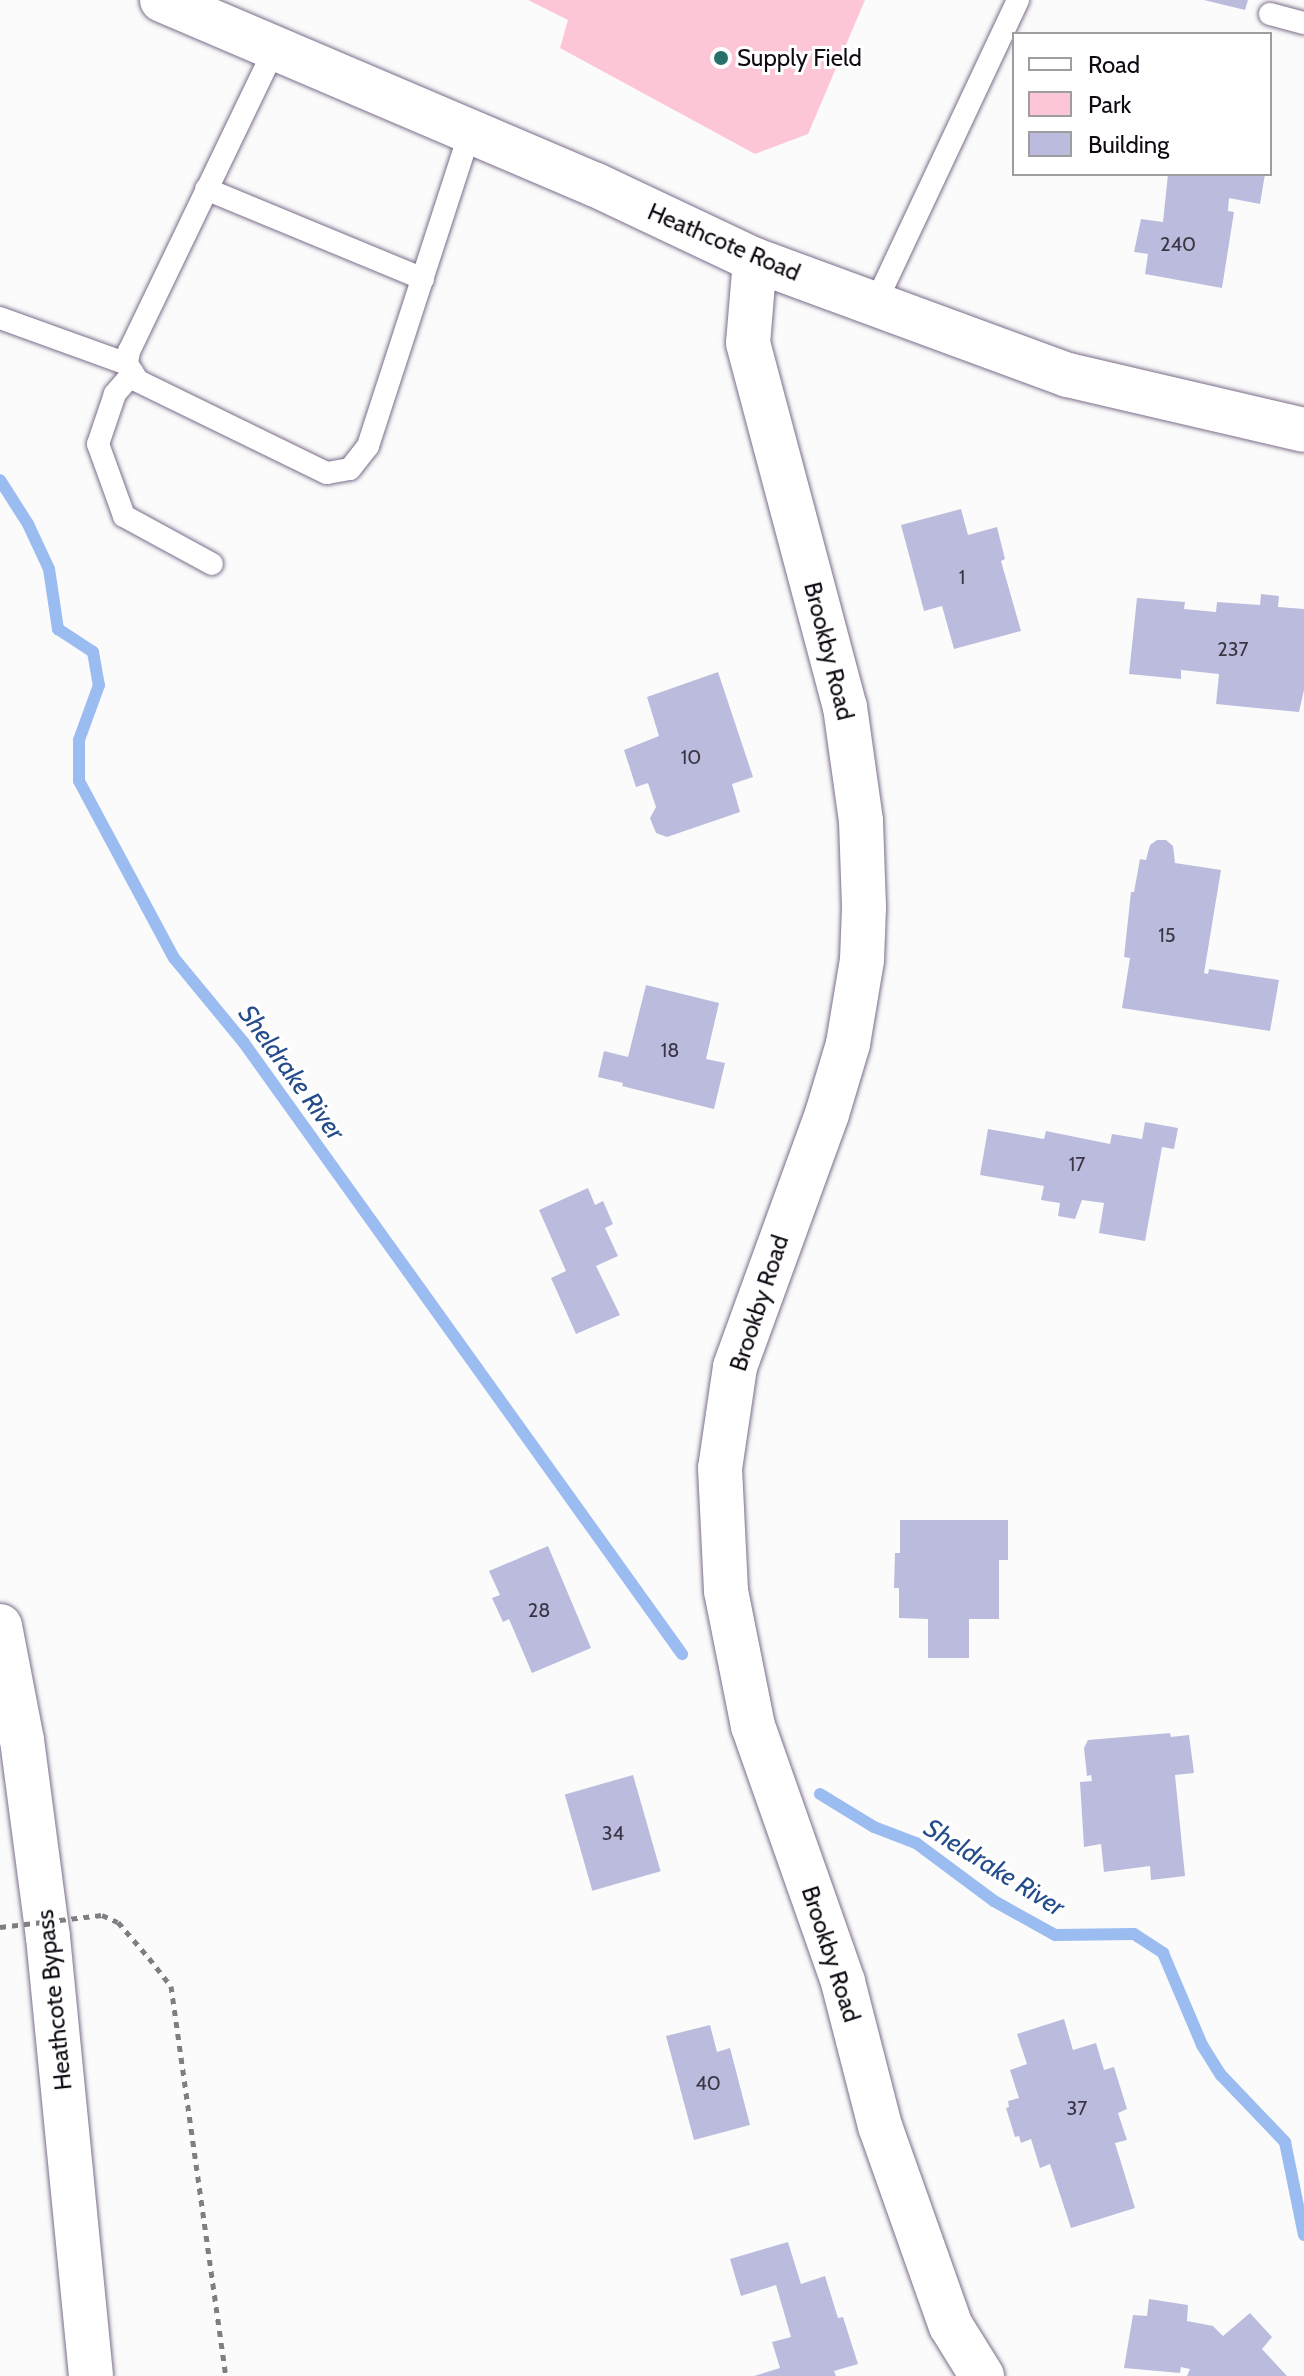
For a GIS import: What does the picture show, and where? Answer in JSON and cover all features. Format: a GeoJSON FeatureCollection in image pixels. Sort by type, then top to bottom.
{"type":"FeatureCollection","features":[{"type":"Feature","properties":{"kind":"street","name":"Heathcote Road"},"geometry":{"type":"LineString","coordinates":[[162,0],[470,132],[755,260],[1068,375],[1304,430]]}},
{"type":"Feature","properties":{"kind":"street","name":"Brookby Road"},"geometry":{"type":"LineString","coordinates":[[755,260],[748,343],[845,707],[861,821],[863,918],[862,960],[848,1044],[827,1114],[735,1367],[720,1468],[726,1591],[753,1726],[843,1982],[880,2126],[951,2326],[982,2376]]}},
{"type":"Feature","properties":{"kind":"street","name":"Heathcote Bypass"},"geometry":{"type":"LineString","coordinates":[[0,1626],[22,1740],[48,1937],[91,2376]]}},
{"type":"Feature","properties":{"kind":"lane"},"geometry":{"type":"LineString","coordinates":[[875,304],[1018,0]]}},
{"type":"Feature","properties":{"kind":"lane"},"geometry":{"type":"LineString","coordinates":[[1270,14],[1304,23]]}},
{"type":"Feature","properties":{"kind":"lane"},"geometry":{"type":"LineString","coordinates":[[275,48],[129,351],[130,368],[138,381],[327,473],[350,469],[368,446],[470,132]]}},
{"type":"Feature","properties":{"kind":"lane"},"geometry":{"type":"LineString","coordinates":[[206,189],[423,279]]}},
{"type":"Feature","properties":{"kind":"lane"},"geometry":{"type":"LineString","coordinates":[[0,318],[130,368]]}},
{"type":"Feature","properties":{"kind":"lane"},"geometry":{"type":"LineString","coordinates":[[130,368],[115,394],[98,444],[124,516],[212,564]]}},
{"type":"Feature","properties":{"kind":"path"},"geometry":{"type":"LineString","coordinates":[[0,1927],[102,1915],[118,1922],[171,1986],[226,2376]]}},
{"type":"Feature","properties":{"kind":"green space"},"geometry":{"type":"Polygon","coordinates":[[[528,0],[865,0],[808,134],[755,154],[560,48],[568,20],[528,0]]]}},
{"type":"Feature","properties":{"kind":"building"},"geometry":{"type":"Polygon","coordinates":[[[1204,0],[1248,0],[1245,10],[1204,0]]]}},
{"type":"Feature","properties":{"kind":"building"},"geometry":{"type":"Polygon","coordinates":[[[1168,176],[1265,176],[1260,204],[1229,198],[1228,211],[1234,212],[1222,288],[1145,274],[1148,254],[1134,252],[1141,219],[1163,222],[1168,176]]]}},
{"type":"Feature","properties":{"kind":"building"},"geometry":{"type":"Polygon","coordinates":[[[961,509],[968,535],[997,527],[1005,559],[1001,561],[1021,631],[954,649],[942,606],[924,611],[901,525],[961,509]]]}},
{"type":"Feature","properties":{"kind":"building"},"geometry":{"type":"Polygon","coordinates":[[[1261,594],[1279,596],[1278,607],[1304,609],[1304,690],[1299,712],[1216,704],[1219,674],[1181,670],[1181,679],[1129,674],[1137,598],[1185,602],[1184,609],[1216,612],[1217,602],[1260,605],[1261,594]]]}},
{"type":"Feature","properties":{"kind":"building"},"geometry":{"type":"Polygon","coordinates":[[[718,672],[753,777],[732,784],[740,812],[667,837],[656,833],[650,818],[656,807],[648,783],[636,787],[624,750],[659,736],[647,697],[718,672]]]}},
{"type":"Feature","properties":{"kind":"building"},"geometry":{"type":"Polygon","coordinates":[[[1157,840],[1166,840],[1173,846],[1175,863],[1221,870],[1204,973],[1208,974],[1209,969],[1279,980],[1270,1031],[1122,1008],[1130,958],[1124,957],[1131,892],[1134,892],[1140,859],[1146,860],[1150,845],[1157,840]]]}},
{"type":"Feature","properties":{"kind":"building"},"geometry":{"type":"Polygon","coordinates":[[[646,985],[719,1003],[706,1059],[725,1063],[714,1109],[598,1077],[604,1051],[628,1057],[646,985]]]}},
{"type":"Feature","properties":{"kind":"building"},"geometry":{"type":"Polygon","coordinates":[[[1145,1122],[1178,1128],[1174,1149],[1162,1147],[1145,1241],[1099,1233],[1104,1203],[1082,1200],[1075,1219],[1058,1216],[1060,1203],[1041,1200],[1044,1186],[980,1175],[988,1129],[1044,1139],[1046,1131],[1110,1144],[1112,1134],[1142,1139],[1145,1122]]]}},
{"type":"Feature","properties":{"kind":"building"},"geometry":{"type":"Polygon","coordinates":[[[588,1188],[595,1205],[603,1201],[613,1224],[605,1228],[618,1256],[596,1266],[620,1315],[576,1334],[551,1278],[566,1271],[539,1210],[588,1188]]]}},
{"type":"Feature","properties":{"kind":"building"},"geometry":{"type":"Polygon","coordinates":[[[900,1520],[1008,1520],[1008,1560],[999,1560],[999,1619],[969,1619],[969,1658],[928,1658],[928,1619],[899,1618],[899,1588],[894,1588],[895,1553],[900,1553],[900,1520]]]}},
{"type":"Feature","properties":{"kind":"building"},"geometry":{"type":"Polygon","coordinates":[[[548,1546],[591,1648],[532,1673],[509,1619],[503,1622],[492,1598],[500,1595],[489,1571],[548,1546]]]}},
{"type":"Feature","properties":{"kind":"building"},"geometry":{"type":"Polygon","coordinates":[[[1170,1733],[1171,1737],[1189,1735],[1194,1773],[1175,1775],[1185,1876],[1151,1880],[1150,1866],[1104,1872],[1101,1844],[1084,1847],[1080,1782],[1092,1781],[1091,1775],[1087,1776],[1084,1748],[1088,1740],[1170,1733]]]}},
{"type":"Feature","properties":{"kind":"building"},"geometry":{"type":"Polygon","coordinates":[[[633,1775],[661,1871],[592,1891],[565,1795],[633,1775]]]}},
{"type":"Feature","properties":{"kind":"building"},"geometry":{"type":"Polygon","coordinates":[[[1064,2019],[1073,2050],[1096,2043],[1104,2070],[1114,2067],[1127,2109],[1118,2113],[1127,2140],[1115,2143],[1135,2208],[1071,2228],[1050,2164],[1040,2168],[1031,2139],[1021,2143],[1019,2136],[1015,2137],[1006,2108],[1009,2107],[1008,2101],[1019,2098],[1010,2070],[1027,2064],[1017,2034],[1064,2019]]]}},
{"type":"Feature","properties":{"kind":"building"},"geometry":{"type":"Polygon","coordinates":[[[710,2025],[717,2052],[730,2048],[750,2125],[694,2140],[666,2036],[710,2025]]]}},
{"type":"Feature","properties":{"kind":"building"},"geometry":{"type":"Polygon","coordinates":[[[788,2242],[801,2284],[825,2276],[838,2318],[843,2317],[858,2364],[834,2371],[836,2376],[754,2376],[780,2368],[772,2342],[791,2337],[776,2285],[741,2296],[730,2259],[788,2242]]]}},
{"type":"Feature","properties":{"kind":"building"},"geometry":{"type":"Polygon","coordinates":[[[1149,2299],[1188,2305],[1187,2321],[1213,2326],[1223,2336],[1250,2313],[1272,2337],[1262,2349],[1287,2376],[1187,2376],[1190,2369],[1181,2367],[1180,2373],[1124,2368],[1133,2315],[1147,2316],[1149,2299]]]}},
{"type":"Feature","properties":{"kind":"waterway","name":"Sheldrake River"},"geometry":{"type":"LineString","coordinates":[[0,480],[28,524],[49,569],[58,629],[93,652],[99,685],[79,740],[79,781],[174,958],[244,1043],[682,1654]]}},
{"type":"Feature","properties":{"kind":"waterway","name":"Sheldrake River"},"geometry":{"type":"LineString","coordinates":[[820,1794],[874,1827],[916,1843],[994,1901],[1055,1935],[1134,1934],[1163,1953],[1202,2045],[1221,2075],[1285,2142],[1304,2235]]}},
{"type":"Feature","properties":{"kind":"place","name":"Supply Field"},"geometry":{"type":"Point","coordinates":[721,58]}}]}
